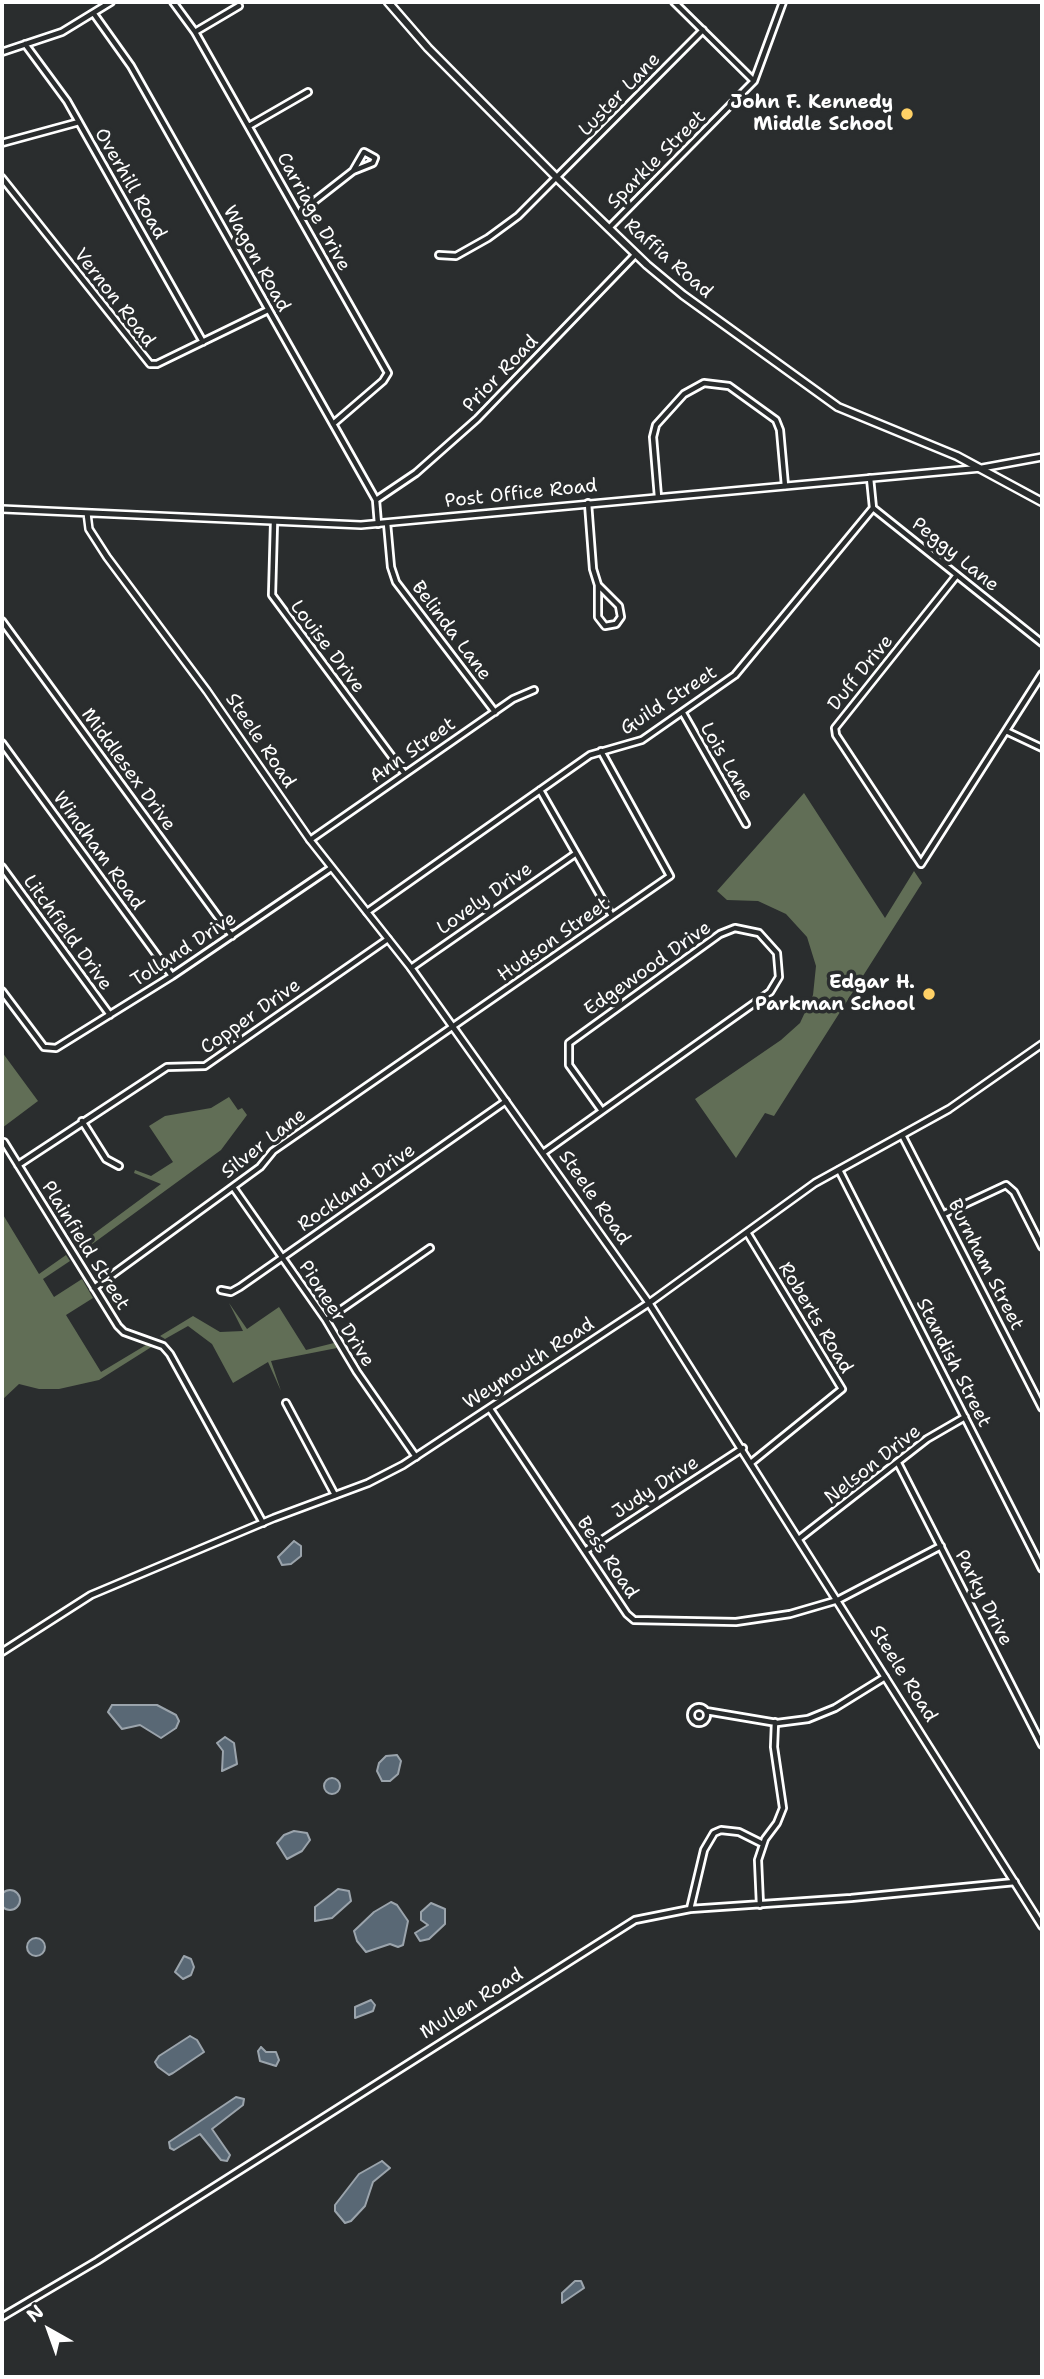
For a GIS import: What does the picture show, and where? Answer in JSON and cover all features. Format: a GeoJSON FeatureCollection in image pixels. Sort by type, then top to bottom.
{"type":"FeatureCollection","features":[{"type":"Feature","properties":{"kind":"main road","name":"Raffia Road"},"geometry":{"type":"LineString","coordinates":[[388,2],[428,48],[635,255],[720,323],[816,394],[856,415],[982,468],[1042,502]]}},
{"type":"Feature","properties":{"kind":"street"},"geometry":{"type":"LineString","coordinates":[[2,52],[62,32],[111,2]]}},
{"type":"Feature","properties":{"kind":"street","name":"Carriage Drive"},"geometry":{"type":"LineString","coordinates":[[173,2],[195,32],[388,373],[383,381],[333,424]]}},
{"type":"Feature","properties":{"kind":"street"},"geometry":{"type":"LineString","coordinates":[[677,3],[754,81],[783,2]]}},
{"type":"Feature","properties":{"kind":"street"},"geometry":{"type":"LineString","coordinates":[[195,32],[239,6]]}},
{"type":"Feature","properties":{"kind":"street","name":"Wagon Road"},"geometry":{"type":"LineString","coordinates":[[94,14],[131,66],[376,500],[378,524]]}},
{"type":"Feature","properties":{"kind":"street","name":"Luster Lane"},"geometry":{"type":"LineString","coordinates":[[439,255],[456,256],[488,238],[518,216],[558,179],[703,30]]}},
{"type":"Feature","properties":{"kind":"street","name":"Overhill Road"},"geometry":{"type":"LineString","coordinates":[[25,44],[79,122],[203,342]]}},
{"type":"Feature","properties":{"kind":"street","name":"Sparkle Street"},"geometry":{"type":"LineString","coordinates":[[609,228],[754,81]]}},
{"type":"Feature","properties":{"kind":"street"},"geometry":{"type":"LineString","coordinates":[[248,126],[308,92]]}},
{"type":"Feature","properties":{"kind":"street"},"geometry":{"type":"LineString","coordinates":[[2,143],[79,122]]}},
{"type":"Feature","properties":{"kind":"street"},"geometry":{"type":"LineString","coordinates":[[298,214],[353,171],[373,163],[375,158],[364,152],[353,171]]}},
{"type":"Feature","properties":{"kind":"street","name":"Vernon Road"},"geometry":{"type":"LineString","coordinates":[[2,178],[149,364],[157,364],[268,310]]}},
{"type":"Feature","properties":{"kind":"street","name":"Prior Road"},"geometry":{"type":"LineString","coordinates":[[376,500],[416,473],[477,419],[635,255]]}},
{"type":"Feature","properties":{"kind":"street"},"geometry":{"type":"LineString","coordinates":[[658,497],[653,437],[656,425],[684,394],[704,383],[729,386],[776,420],[780,430],[785,486]]}},
{"type":"Feature","properties":{"kind":"street","name":"Post Office Road"},"geometry":{"type":"LineString","coordinates":[[2,509],[274,523],[378,524],[982,468],[1042,457]]}},
{"type":"Feature","properties":{"kind":"street"},"geometry":{"type":"LineString","coordinates":[[870,478],[873,508]]}},
{"type":"Feature","properties":{"kind":"street"},"geometry":{"type":"LineString","coordinates":[[588,503],[598,617],[605,626],[616,624],[621,617],[619,606],[597,585]]}},
{"type":"Feature","properties":{"kind":"street","name":"Peggy Lane"},"geometry":{"type":"LineString","coordinates":[[873,508],[1042,643]]}},
{"type":"Feature","properties":{"kind":"street","name":"Guild Street"},"geometry":{"type":"LineString","coordinates":[[367,912],[590,755],[642,740],[683,713],[746,664],[873,508]]}},
{"type":"Feature","properties":{"kind":"street","name":"Steele Road"},"geometry":{"type":"LineString","coordinates":[[87,513],[95,540],[207,691],[310,841],[411,968],[454,1027],[649,1303],[800,1538],[1042,1926]]}},
{"type":"Feature","properties":{"kind":"street","name":"Louise Drive"},"geometry":{"type":"LineString","coordinates":[[274,523],[271,595],[404,773]]}},
{"type":"Feature","properties":{"kind":"street","name":"Belinda Lane"},"geometry":{"type":"LineString","coordinates":[[387,523],[391,568],[396,582],[495,712]]}},
{"type":"Feature","properties":{"kind":"street","name":"Duff Drive"},"geometry":{"type":"LineString","coordinates":[[957,575],[835,728],[836,735],[921,864],[1006,731]]}},
{"type":"Feature","properties":{"kind":"street","name":"Middlesex Drive"},"geometry":{"type":"LineString","coordinates":[[2,621],[232,936]]}},
{"type":"Feature","properties":{"kind":"street"},"geometry":{"type":"LineString","coordinates":[[1042,674],[1006,731],[1042,748]]}},
{"type":"Feature","properties":{"kind":"street","name":"Ann Street"},"geometry":{"type":"LineString","coordinates":[[310,841],[513,699],[534,690]]}},
{"type":"Feature","properties":{"kind":"street","name":"Lois Lane"},"geometry":{"type":"LineString","coordinates":[[683,713],[746,824]]}},
{"type":"Feature","properties":{"kind":"street","name":"Windham Road"},"geometry":{"type":"LineString","coordinates":[[2,743],[172,976]]}},
{"type":"Feature","properties":{"kind":"street","name":"Hudson Street"},"geometry":{"type":"LineString","coordinates":[[454,1027],[670,876],[601,751]]}},
{"type":"Feature","properties":{"kind":"street"},"geometry":{"type":"LineString","coordinates":[[540,790],[612,916]]}},
{"type":"Feature","properties":{"kind":"street","name":"Lovely Drive"},"geometry":{"type":"LineString","coordinates":[[411,968],[575,854]]}},
{"type":"Feature","properties":{"kind":"street","name":"Litchfield Drive"},"geometry":{"type":"LineString","coordinates":[[2,867],[110,1015]]}},
{"type":"Feature","properties":{"kind":"street","name":"Tolland Drive"},"geometry":{"type":"LineString","coordinates":[[2,991],[49,1050],[172,976],[331,868]]}},
{"type":"Feature","properties":{"kind":"street","name":"Edgewood Drive"},"geometry":{"type":"LineString","coordinates":[[543,1153],[770,992],[779,977],[780,961],[767,938],[749,929],[735,928],[720,934],[573,1039],[567,1052],[569,1065],[602,1111]]}},
{"type":"Feature","properties":{"kind":"street","name":"Copper Drive"},"geometry":{"type":"LineString","coordinates":[[18,1165],[167,1067],[205,1066],[388,939]]}},
{"type":"Feature","properties":{"kind":"street","name":"Silver Lane"},"geometry":{"type":"LineString","coordinates":[[94,1288],[260,1167],[273,1151],[449,1027],[454,1027]]}},
{"type":"Feature","properties":{"kind":"street","name":"Weymouth Road"},"geometry":{"type":"LineString","coordinates":[[2,1652],[91,1595],[263,1523],[368,1483],[416,1457],[649,1303],[839,1169],[949,1109],[1042,1044]]}},
{"type":"Feature","properties":{"kind":"street","name":"Rockland Drive"},"geometry":{"type":"LineString","coordinates":[[221,1290],[231,1292],[507,1101]]}},
{"type":"Feature","properties":{"kind":"street"},"geometry":{"type":"LineString","coordinates":[[82,1121],[106,1159],[119,1166]]}},
{"type":"Feature","properties":{"kind":"street","name":"Burnham Street"},"geometry":{"type":"LineString","coordinates":[[902,1134],[1042,1408]]}},
{"type":"Feature","properties":{"kind":"street","name":"Plainfield Street"},"geometry":{"type":"LineString","coordinates":[[4,1142],[124,1332],[154,1341],[170,1353],[263,1523]]}},
{"type":"Feature","properties":{"kind":"street","name":"Standish Street"},"geometry":{"type":"LineString","coordinates":[[839,1169],[1042,1570]]}},
{"type":"Feature","properties":{"kind":"street"},"geometry":{"type":"LineString","coordinates":[[944,1214],[1006,1185],[1014,1192],[1042,1247]]}},
{"type":"Feature","properties":{"kind":"street","name":"Pioneer Drive"},"geometry":{"type":"LineString","coordinates":[[233,1187],[326,1320],[357,1372],[416,1457]]}},
{"type":"Feature","properties":{"kind":"street","name":"Roberts Road"},"geometry":{"type":"LineString","coordinates":[[748,1234],[842,1389],[752,1462]]}},
{"type":"Feature","properties":{"kind":"street"},"geometry":{"type":"LineString","coordinates":[[326,1320],[430,1248]]}},
{"type":"Feature","properties":{"kind":"street"},"geometry":{"type":"LineString","coordinates":[[286,1403],[335,1496]]}},
{"type":"Feature","properties":{"kind":"street","name":"Bess Road"},"geometry":{"type":"LineString","coordinates":[[490,1409],[634,1620],[736,1622],[790,1614],[838,1601]]}},
{"type":"Feature","properties":{"kind":"street","name":"Nelson Drive"},"geometry":{"type":"LineString","coordinates":[[800,1538],[940,1430],[965,1417]]}},
{"type":"Feature","properties":{"kind":"street","name":"Judy Drive"},"geometry":{"type":"LineString","coordinates":[[585,1551],[743,1448]]}},
{"type":"Feature","properties":{"kind":"street","name":"Parky Drive"},"geometry":{"type":"LineString","coordinates":[[898,1463],[1042,1745]]}},
{"type":"Feature","properties":{"kind":"street"},"geometry":{"type":"LineString","coordinates":[[838,1601],[941,1546]]}},
{"type":"Feature","properties":{"kind":"street"},"geometry":{"type":"LineString","coordinates":[[706,1710],[775,1722],[819,1715],[886,1677]]}},
{"type":"Feature","properties":{"kind":"street"},"geometry":{"type":"LineString","coordinates":[[760,1905],[758,1860],[763,1844],[783,1808],[775,1761],[775,1722]]}},
{"type":"Feature","properties":{"kind":"street"},"geometry":{"type":"LineString","coordinates":[[690,1909],[704,1850],[714,1833],[721,1830],[739,1832],[763,1844]]}},
{"type":"Feature","properties":{"kind":"street","name":"Mullen Road"},"geometry":{"type":"LineString","coordinates":[[2,2317],[97,2261],[615,1931],[648,1915],[690,1909],[1015,1882]]}},
{"type":"Feature","properties":{"kind":"green space"},"geometry":{"type":"Polygon","coordinates":[[[804,793],[885,918],[914,871],[922,883],[774,1116],[765,1113],[736,1158],[695,1099],[781,1040],[800,1023],[813,995],[816,966],[807,937],[786,914],[758,901],[727,900],[717,891],[804,793]]]}},
{"type":"Feature","properties":{"kind":"green space"},"geometry":{"type":"Polygon","coordinates":[[[2,1052],[38,1101],[2,1128],[2,1052]]]}},
{"type":"Feature","properties":{"kind":"green space"},"geometry":{"type":"Polygon","coordinates":[[[229,1097],[238,1110],[242,1108],[247,1115],[221,1150],[80,1253],[76,1247],[161,1184],[134,1173],[135,1170],[151,1176],[173,1162],[149,1126],[165,1116],[211,1108],[229,1097]]]}},
{"type":"Feature","properties":{"kind":"green space"},"geometry":{"type":"Polygon","coordinates":[[[2,1213],[39,1274],[66,1255],[70,1261],[43,1279],[54,1297],[82,1279],[93,1298],[66,1315],[101,1372],[146,1345],[153,1346],[99,1380],[59,1389],[39,1389],[19,1384],[2,1400],[2,1213]]]}},
{"type":"Feature","properties":{"kind":"green space"},"geometry":{"type":"Polygon","coordinates":[[[229,1303],[247,1329],[279,1307],[306,1350],[334,1343],[337,1348],[271,1361],[281,1391],[268,1362],[233,1383],[212,1344],[188,1326],[165,1339],[160,1336],[193,1316],[220,1332],[243,1331],[229,1303]]]}},
{"type":"Feature","properties":{"kind":"water"},"geometry":{"type":"Polygon","coordinates":[[[294,1541],[301,1546],[301,1556],[291,1564],[282,1565],[278,1557],[294,1541]]]}},
{"type":"Feature","properties":{"kind":"water"},"geometry":{"type":"Polygon","coordinates":[[[112,1705],[157,1705],[176,1715],[179,1721],[176,1728],[161,1738],[140,1725],[122,1729],[108,1712],[112,1705]]]}},
{"type":"Feature","properties":{"kind":"water"},"geometry":{"type":"Polygon","coordinates":[[[225,1737],[234,1743],[237,1764],[222,1771],[223,1751],[217,1743],[225,1737]]]}},
{"type":"Feature","properties":{"kind":"water"},"geometry":{"type":"Polygon","coordinates":[[[397,1755],[401,1761],[398,1774],[390,1781],[382,1781],[377,1771],[379,1763],[386,1756],[397,1755]]]}},
{"type":"Feature","properties":{"kind":"water"},"geometry":{"type":"Polygon","coordinates":[[[329,1778],[335,1778],[340,1786],[338,1792],[329,1794],[324,1789],[324,1783],[329,1778]]]}},
{"type":"Feature","properties":{"kind":"water"},"geometry":{"type":"Polygon","coordinates":[[[294,1831],[307,1833],[310,1840],[302,1851],[287,1859],[277,1843],[284,1835],[294,1831]]]}},
{"type":"Feature","properties":{"kind":"water"},"geometry":{"type":"Polygon","coordinates":[[[338,1889],[349,1891],[351,1901],[332,1918],[315,1921],[315,1907],[338,1889]]]}},
{"type":"Feature","properties":{"kind":"water"},"geometry":{"type":"Polygon","coordinates":[[[10,1890],[17,1893],[20,1900],[17,1907],[10,1910],[3,1907],[0,1900],[3,1893],[10,1890]]]}},
{"type":"Feature","properties":{"kind":"water"},"geometry":{"type":"Polygon","coordinates":[[[391,1902],[397,1905],[408,1921],[403,1945],[398,1947],[390,1944],[366,1952],[357,1941],[354,1931],[374,1912],[391,1902]]]}},
{"type":"Feature","properties":{"kind":"water"},"geometry":{"type":"Polygon","coordinates":[[[431,1903],[445,1909],[445,1924],[429,1939],[420,1941],[415,1933],[428,1925],[421,1920],[421,1912],[431,1903]]]}},
{"type":"Feature","properties":{"kind":"water"},"geometry":{"type":"Polygon","coordinates":[[[32,1938],[40,1938],[45,1947],[43,1954],[32,1956],[27,1951],[27,1943],[32,1938]]]}},
{"type":"Feature","properties":{"kind":"water"},"geometry":{"type":"Polygon","coordinates":[[[184,1956],[191,1959],[194,1967],[191,1975],[183,1979],[175,1972],[184,1956]]]}},
{"type":"Feature","properties":{"kind":"water"},"geometry":{"type":"Polygon","coordinates":[[[371,2000],[375,2005],[373,2011],[355,2018],[355,2007],[371,2000]]]}},
{"type":"Feature","properties":{"kind":"water"},"geometry":{"type":"Polygon","coordinates":[[[190,2036],[197,2040],[204,2052],[169,2075],[158,2067],[155,2062],[159,2056],[190,2036]]]}},
{"type":"Feature","properties":{"kind":"water"},"geometry":{"type":"Polygon","coordinates":[[[261,2047],[266,2052],[276,2052],[279,2060],[276,2066],[260,2061],[258,2051],[261,2047]]]}},
{"type":"Feature","properties":{"kind":"water"},"geometry":{"type":"Polygon","coordinates":[[[236,2097],[244,2099],[243,2105],[212,2129],[230,2155],[227,2161],[221,2160],[200,2134],[174,2150],[170,2148],[169,2142],[236,2097]]]}},
{"type":"Feature","properties":{"kind":"water"},"geometry":{"type":"Polygon","coordinates":[[[382,2161],[390,2168],[373,2182],[365,2206],[351,2221],[345,2223],[335,2211],[335,2205],[359,2174],[382,2161]]]}},
{"type":"Feature","properties":{"kind":"water"},"geometry":{"type":"Polygon","coordinates":[[[575,2281],[581,2281],[584,2288],[562,2303],[562,2293],[575,2281]]]}},
{"type":"Feature","properties":{"kind":"place","name":"John F. Kennedy Middle School"},"geometry":{"type":"Point","coordinates":[907,114]}},
{"type":"Feature","properties":{"kind":"place","name":"Edgar H. Parkman School"},"geometry":{"type":"Point","coordinates":[929,994]}}]}
